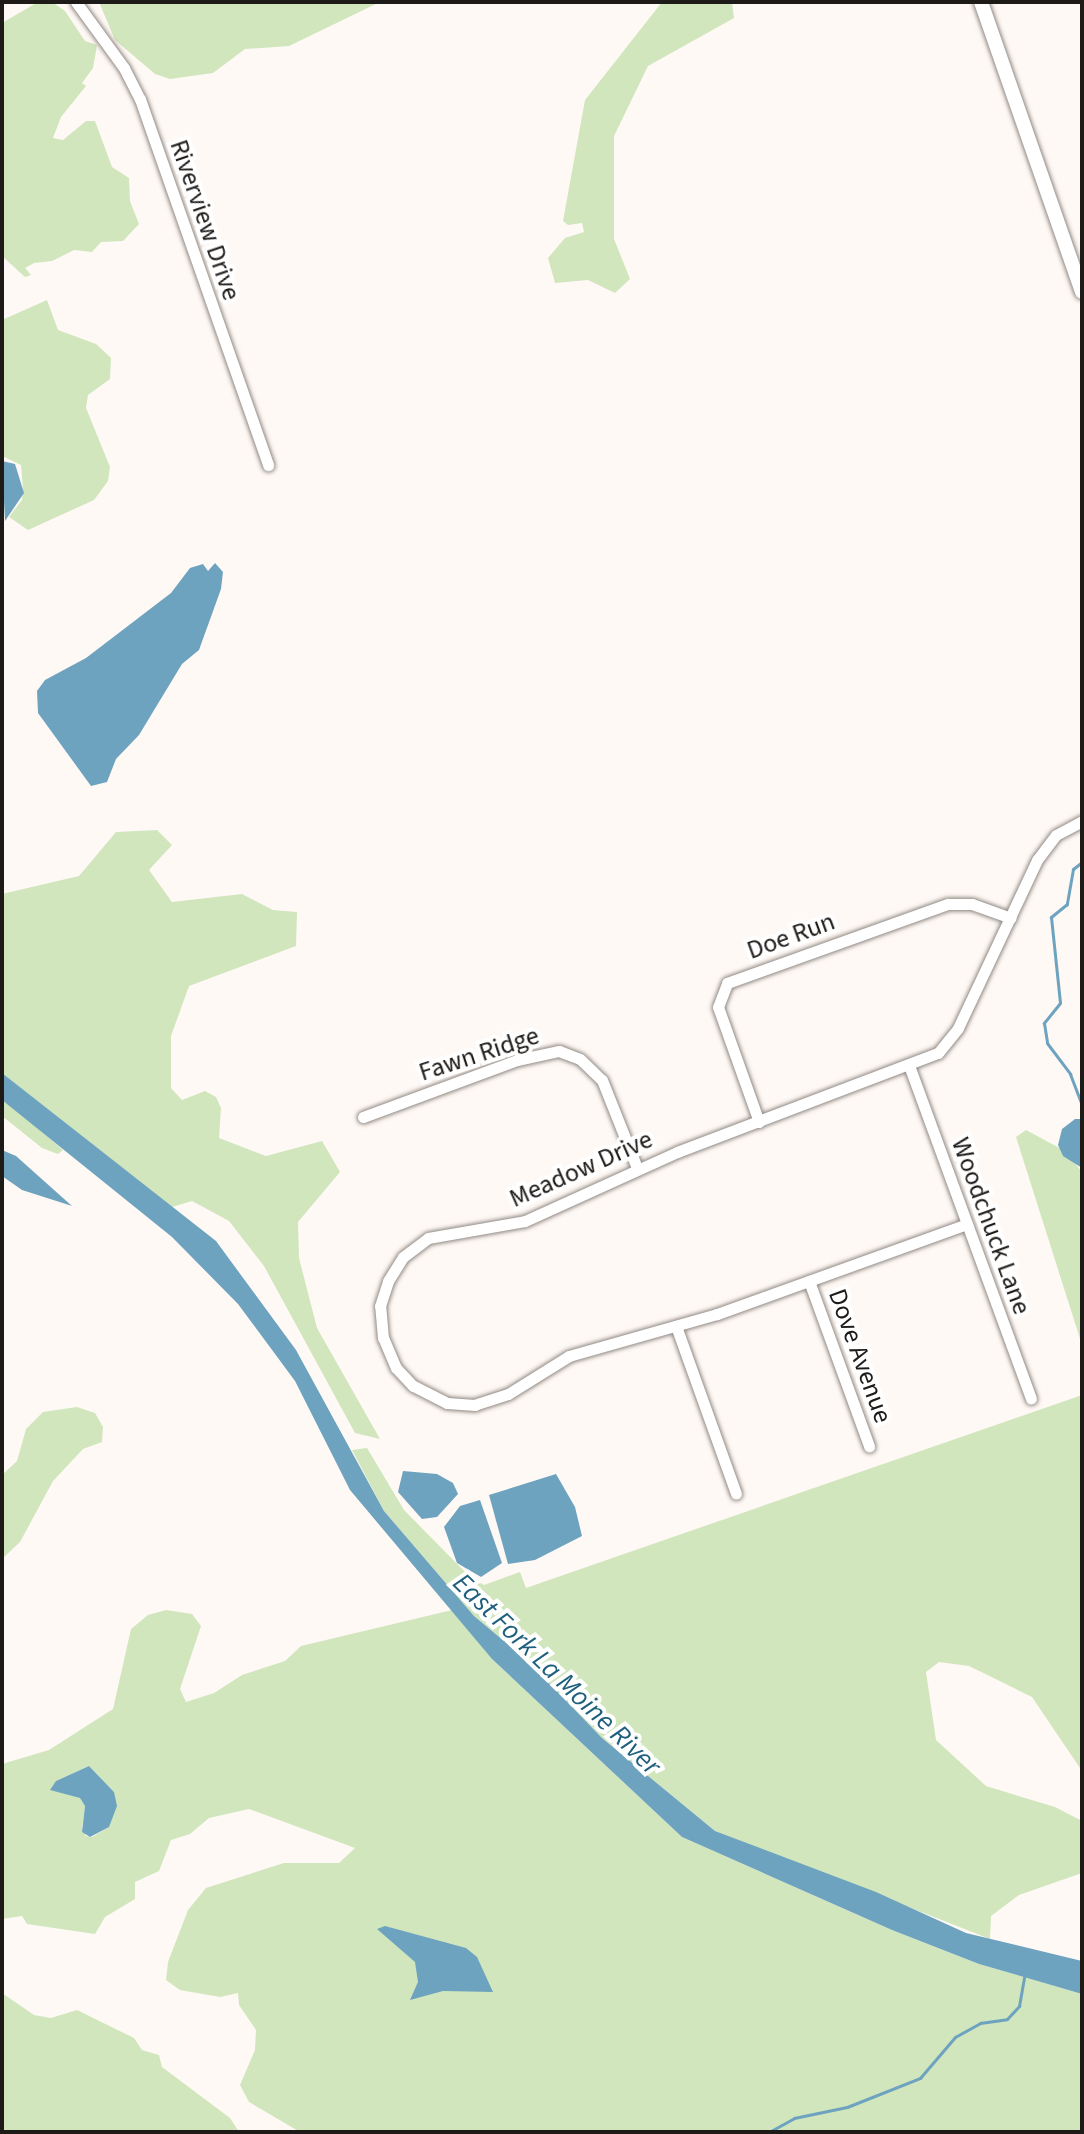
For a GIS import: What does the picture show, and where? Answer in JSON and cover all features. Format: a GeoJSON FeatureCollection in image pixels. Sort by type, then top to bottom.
{"type":"FeatureCollection","features":[{"type":"Feature","properties":{"kind":"street","name":"Riverview Drive"},"geometry":{"type":"LineString","coordinates":[[76,2],[124,68],[140,99],[268,465]]}},
{"type":"Feature","properties":{"kind":"street"},"geometry":{"type":"LineString","coordinates":[[981,2],[1082,292]]}},
{"type":"Feature","properties":{"kind":"street","name":"Meadow Drive"},"geometry":{"type":"LineString","coordinates":[[967,1224],[676,1326],[569,1356],[508,1394],[468,1405],[433,1398],[413,1386],[396,1368],[383,1338],[380,1306],[388,1281],[419,1244],[442,1232],[525,1221],[637,1168],[910,1068],[938,1053],[953,1035],[1051,840],[1082,821]]}},
{"type":"Feature","properties":{"kind":"street","name":"Doe Run"},"geometry":{"type":"LineString","coordinates":[[759,1122],[718,1007],[727,983],[948,904],[972,904],[1011,918]]}},
{"type":"Feature","properties":{"kind":"street","name":"Fawn Ridge"},"geometry":{"type":"LineString","coordinates":[[363,1117],[517,1060],[559,1051],[580,1059],[602,1080],[637,1168]]}},
{"type":"Feature","properties":{"kind":"street","name":"Woodchuck Lane"},"geometry":{"type":"LineString","coordinates":[[910,1068],[1031,1399]]}},
{"type":"Feature","properties":{"kind":"street","name":"Dove Avenue"},"geometry":{"type":"LineString","coordinates":[[809,1281],[869,1446]]}},
{"type":"Feature","properties":{"kind":"street"},"geometry":{"type":"LineString","coordinates":[[676,1326],[736,1494]]}},
{"type":"Feature","properties":{"kind":"green space"},"geometry":{"type":"Polygon","coordinates":[[[38,2],[52,2],[65,11],[85,41],[97,45],[93,68],[82,83],[86,86],[61,117],[53,138],[63,140],[86,121],[95,121],[112,167],[129,178],[130,201],[139,224],[123,241],[101,242],[92,252],[74,250],[52,261],[34,263],[25,268],[31,275],[25,277],[2,256],[2,23],[38,2]]]}},
{"type":"Feature","properties":{"kind":"green space"},"geometry":{"type":"Polygon","coordinates":[[[99,2],[380,2],[289,46],[245,49],[213,73],[170,79],[155,74],[115,40],[99,2]]]}},
{"type":"Feature","properties":{"kind":"green space"},"geometry":{"type":"Polygon","coordinates":[[[662,2],[732,2],[734,18],[648,66],[614,136],[614,239],[630,279],[615,293],[588,280],[555,283],[548,258],[565,238],[584,232],[582,223],[568,225],[563,221],[585,100],[662,2]]]}},
{"type":"Feature","properties":{"kind":"green space"},"geometry":{"type":"Polygon","coordinates":[[[47,300],[58,330],[96,344],[111,358],[110,379],[88,395],[86,408],[110,467],[108,481],[94,500],[28,530],[9,517],[22,500],[23,489],[21,465],[2,456],[2,320],[47,300]]]}},
{"type":"Feature","properties":{"kind":"green space"},"geometry":{"type":"Polygon","coordinates":[[[157,830],[172,845],[149,870],[172,902],[242,894],[273,910],[297,912],[296,946],[189,986],[171,1036],[171,1088],[182,1100],[205,1091],[216,1097],[221,1108],[219,1138],[266,1156],[322,1141],[340,1172],[298,1222],[299,1258],[317,1328],[380,1439],[355,1433],[264,1266],[229,1221],[192,1201],[172,1207],[2,1073],[2,894],[79,876],[116,832],[157,830]]]}},
{"type":"Feature","properties":{"kind":"green space"},"geometry":{"type":"Polygon","coordinates":[[[2,1100],[63,1150],[58,1154],[42,1148],[2,1116],[2,1100]]]}},
{"type":"Feature","properties":{"kind":"green space"},"geometry":{"type":"Polygon","coordinates":[[[1026,1130],[1065,1151],[1082,1172],[1082,1345],[1016,1137],[1026,1130]]]}},
{"type":"Feature","properties":{"kind":"green space"},"geometry":{"type":"Polygon","coordinates":[[[1082,1395],[1082,1771],[1032,1697],[969,1666],[939,1662],[926,1672],[936,1740],[986,1786],[1055,1807],[1082,1821],[1082,1873],[1019,1895],[991,1916],[990,1939],[715,1831],[602,1738],[527,1660],[474,1616],[384,1511],[352,1450],[367,1448],[404,1510],[470,1577],[484,1585],[520,1572],[526,1588],[1082,1395]]]}},
{"type":"Feature","properties":{"kind":"green space"},"geometry":{"type":"Polygon","coordinates":[[[77,1407],[95,1413],[103,1427],[102,1442],[83,1449],[53,1481],[20,1542],[2,1559],[2,1475],[17,1461],[26,1429],[43,1412],[77,1407]]]}},
{"type":"Feature","properties":{"kind":"green space"},"geometry":{"type":"Polygon","coordinates":[[[166,1610],[192,1614],[201,1626],[180,1689],[186,1702],[214,1693],[242,1675],[285,1661],[301,1646],[452,1610],[492,1659],[682,1837],[892,1930],[979,1964],[1082,1994],[1082,2132],[300,2132],[249,2102],[240,2085],[255,2050],[256,2030],[239,2005],[238,1993],[220,1997],[180,1990],[166,1980],[168,1962],[188,1910],[206,1888],[284,1863],[339,1863],[355,1848],[249,1809],[209,1818],[190,1834],[171,1840],[159,1871],[135,1882],[135,1899],[105,1917],[95,1934],[27,1924],[22,1916],[2,1919],[2,1764],[49,1750],[113,1709],[131,1629],[148,1615],[166,1610]],[[89,1766],[56,1781],[80,1798],[85,1806],[82,1828],[86,1836],[92,1837],[109,1827],[114,1792],[89,1766]]]}},
{"type":"Feature","properties":{"kind":"green space"},"geometry":{"type":"Polygon","coordinates":[[[2,1993],[34,2015],[51,2018],[77,2010],[134,2038],[142,2050],[159,2055],[162,2067],[230,2118],[239,2132],[2,2132],[2,1993]]]}},
{"type":"Feature","properties":{"kind":"water"},"geometry":{"type":"Polygon","coordinates":[[[2,461],[15,464],[24,493],[5,521],[2,461]]]}},
{"type":"Feature","properties":{"kind":"water"},"geometry":{"type":"Polygon","coordinates":[[[215,563],[223,572],[221,589],[199,650],[182,664],[139,735],[116,759],[107,782],[91,786],[38,713],[37,691],[45,680],[86,658],[171,593],[190,568],[203,564],[208,571],[215,563]]]}},
{"type":"Feature","properties":{"kind":"water"},"geometry":{"type":"Polygon","coordinates":[[[2,1073],[216,1241],[296,1350],[384,1511],[474,1616],[527,1660],[602,1738],[715,1831],[876,1892],[966,1933],[1082,1961],[1082,1994],[979,1964],[892,1930],[682,1837],[492,1659],[350,1490],[295,1381],[238,1304],[172,1237],[2,1100],[2,1073]]]}},
{"type":"Feature","properties":{"kind":"water"},"geometry":{"type":"Polygon","coordinates":[[[1075,1119],[1080,1119],[1082,1168],[1063,1156],[1058,1145],[1062,1129],[1075,1119]]]}},
{"type":"Feature","properties":{"kind":"water"},"geometry":{"type":"Polygon","coordinates":[[[2,1150],[16,1156],[72,1206],[22,1190],[2,1176],[2,1150]]]}},
{"type":"Feature","properties":{"kind":"water"},"geometry":{"type":"Polygon","coordinates":[[[403,1471],[437,1474],[453,1483],[458,1494],[437,1517],[422,1519],[398,1492],[403,1471]]]}},
{"type":"Feature","properties":{"kind":"water"},"geometry":{"type":"Polygon","coordinates":[[[556,1474],[575,1507],[582,1536],[535,1560],[508,1564],[489,1495],[556,1474]]]}},
{"type":"Feature","properties":{"kind":"water"},"geometry":{"type":"Polygon","coordinates":[[[480,1500],[502,1563],[481,1577],[457,1563],[444,1527],[460,1506],[480,1500]]]}},
{"type":"Feature","properties":{"kind":"water"},"geometry":{"type":"Polygon","coordinates":[[[89,1766],[114,1792],[117,1806],[109,1827],[90,1837],[82,1832],[85,1806],[80,1798],[50,1790],[56,1781],[89,1766]]]}},
{"type":"Feature","properties":{"kind":"water"},"geometry":{"type":"Polygon","coordinates":[[[385,1926],[466,1948],[477,1957],[493,1992],[443,1991],[410,2000],[418,1982],[415,1962],[377,1929],[385,1926]]]}},
{"type":"Feature","properties":{"kind":"waterway"},"geometry":{"type":"LineString","coordinates":[[1082,862],[1073,869],[1067,904],[1051,917],[1060,1003],[1044,1023],[1047,1043],[1070,1074],[1082,1106]]}},
{"type":"Feature","properties":{"kind":"waterway"},"geometry":{"type":"LineString","coordinates":[[769,2132],[794,2118],[847,2107],[920,2078],[955,2037],[980,2023],[1007,2019],[1019,2006],[1024,1977]]}},
{"type":"Feature","properties":{"kind":"water label","name":"East Fork La Moine River"},"geometry":{"type":"Point","coordinates":[557,1674]}}]}
